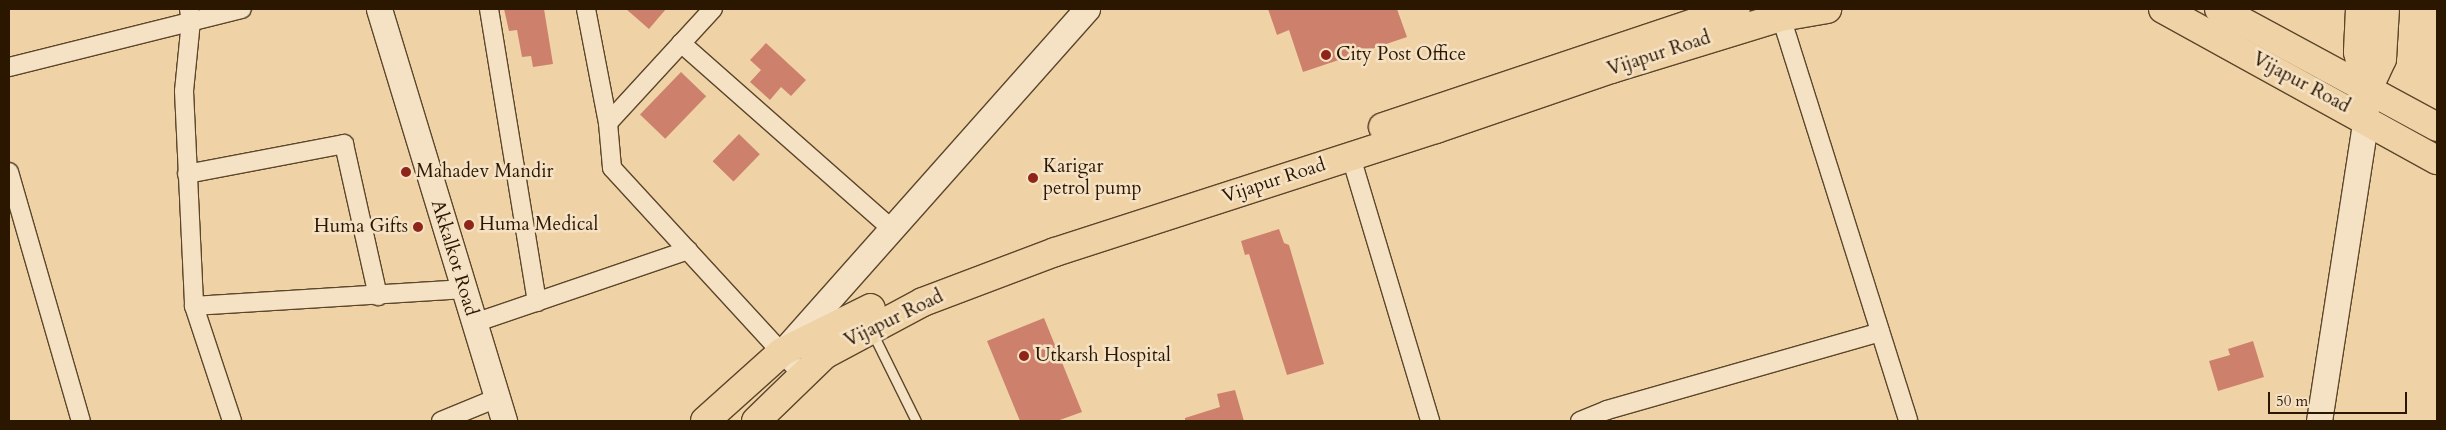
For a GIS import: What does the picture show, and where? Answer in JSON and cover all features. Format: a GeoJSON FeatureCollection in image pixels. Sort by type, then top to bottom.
{"type":"FeatureCollection","features":[{"type":"Feature","properties":{"kind":"main road","name":"Vijapur Road"},"geometry":{"type":"LineString","coordinates":[[704,421],[782,352],[920,283],[1047,236],[1736,9]]}},
{"type":"Feature","properties":{"kind":"main road","name":"Vijapur Road"},"geometry":{"type":"LineString","coordinates":[[756,421],[824,355],[870,328],[923,302],[1056,252],[1351,157],[1639,60],[1781,17],[1827,9]]}},
{"type":"Feature","properties":{"kind":"main road","name":"Vijapur Road"},"geometry":{"type":"LineString","coordinates":[[2163,9],[2366,118],[2437,160]]}},
{"type":"Feature","properties":{"kind":"main road","name":"Vijapur Road"},"geometry":{"type":"LineString","coordinates":[[2219,9],[2367,91],[2437,127]]}},
{"type":"Feature","properties":{"kind":"main road"},"geometry":{"type":"LineString","coordinates":[[2360,9],[2358,52],[2367,91],[2366,118]]}},
{"type":"Feature","properties":{"kind":"main road"},"geometry":{"type":"LineString","coordinates":[[2367,91],[2382,59],[2385,9]]}},
{"type":"Feature","properties":{"kind":"street"},"geometry":{"type":"LineString","coordinates":[[9,67],[190,15],[242,9]]}},
{"type":"Feature","properties":{"kind":"street","name":"Akkalkot Road"},"geometry":{"type":"LineString","coordinates":[[379,9],[500,410]]}},
{"type":"Feature","properties":{"kind":"street"},"geometry":{"type":"LineString","coordinates":[[489,9],[536,302]]}},
{"type":"Feature","properties":{"kind":"street"},"geometry":{"type":"LineString","coordinates":[[586,9],[608,124],[612,168],[803,376]]}},
{"type":"Feature","properties":{"kind":"street"},"geometry":{"type":"LineString","coordinates":[[608,124],[713,9]]}},
{"type":"Feature","properties":{"kind":"street"},"geometry":{"type":"LineString","coordinates":[[782,352],[893,230],[1087,9]]}},
{"type":"Feature","properties":{"kind":"street"},"geometry":{"type":"LineString","coordinates":[[190,15],[184,91],[194,306],[232,421]]}},
{"type":"Feature","properties":{"kind":"street"},"geometry":{"type":"LineString","coordinates":[[1781,17],[1908,421]]}},
{"type":"Feature","properties":{"kind":"street"},"geometry":{"type":"LineString","coordinates":[[681,43],[893,230]]}},
{"type":"Feature","properties":{"kind":"street"},"geometry":{"type":"LineString","coordinates":[[2319,421],[2366,118]]}},
{"type":"Feature","properties":{"kind":"street"},"geometry":{"type":"LineString","coordinates":[[187,174],[344,144],[378,296]]}},
{"type":"Feature","properties":{"kind":"street"},"geometry":{"type":"LineString","coordinates":[[1351,157],[1430,421]]}},
{"type":"Feature","properties":{"kind":"street"},"geometry":{"type":"LineString","coordinates":[[9,172],[81,421]]}},
{"type":"Feature","properties":{"kind":"street"},"geometry":{"type":"LineString","coordinates":[[474,323],[688,250]]}},
{"type":"Feature","properties":{"kind":"street"},"geometry":{"type":"LineString","coordinates":[[194,306],[378,296],[464,289]]}},
{"type":"Feature","properties":{"kind":"street"},"geometry":{"type":"LineString","coordinates":[[1580,421],[1607,410],[1880,332]]}},
{"type":"Feature","properties":{"kind":"street"},"geometry":{"type":"LineString","coordinates":[[441,421],[500,410]]}},
{"type":"Feature","properties":{"kind":"lane"},"geometry":{"type":"LineString","coordinates":[[870,328],[916,421]]}},
{"type":"Feature","properties":{"kind":"building"},"geometry":{"type":"Polygon","coordinates":[[[504,9],[544,9],[553,64],[533,67],[531,56],[522,57],[517,30],[509,31],[504,9]]]}},
{"type":"Feature","properties":{"kind":"building"},"geometry":{"type":"Polygon","coordinates":[[[626,9],[666,9],[649,29],[626,9]]]}},
{"type":"Feature","properties":{"kind":"building","name":"City Post Office"},"geometry":{"type":"Polygon","coordinates":[[[1268,9],[1397,9],[1407,37],[1303,72],[1289,30],[1277,35],[1268,9]]]}},
{"type":"Feature","properties":{"kind":"building"},"geometry":{"type":"Polygon","coordinates":[[[766,43],[806,80],[791,96],[781,87],[770,100],[750,82],[761,70],[750,60],[766,43]]]}},
{"type":"Feature","properties":{"kind":"building"},"geometry":{"type":"Polygon","coordinates":[[[681,72],[706,96],[665,139],[640,114],[681,72]]]}},
{"type":"Feature","properties":{"kind":"building"},"geometry":{"type":"Polygon","coordinates":[[[739,134],[760,154],[733,181],[713,161],[739,134]]]}},
{"type":"Feature","properties":{"kind":"building"},"geometry":{"type":"Polygon","coordinates":[[[1279,229],[1284,243],[1289,245],[1324,364],[1287,375],[1249,254],[1245,255],[1241,241],[1279,229]]]}},
{"type":"Feature","properties":{"kind":"building"},"geometry":{"type":"Polygon","coordinates":[[[1044,318],[1082,412],[1057,421],[1020,421],[987,341],[1044,318]]]}},
{"type":"Feature","properties":{"kind":"building"},"geometry":{"type":"Polygon","coordinates":[[[2253,341],[2264,377],[2218,391],[2209,361],[2230,355],[2228,349],[2253,341]]]}},
{"type":"Feature","properties":{"kind":"building"},"geometry":{"type":"Polygon","coordinates":[[[1235,390],[1244,421],[1185,421],[1185,418],[1220,407],[1217,394],[1235,390]]]}},
{"type":"Feature","properties":{"kind":"place","name":"City Post Office"},"geometry":{"type":"Point","coordinates":[1326,55]}},
{"type":"Feature","properties":{"kind":"place","name":"Mahadev Mandir"},"geometry":{"type":"Point","coordinates":[406,172]}},
{"type":"Feature","properties":{"kind":"place","name":"Karigar petrol pump"},"geometry":{"type":"Point","coordinates":[1033,178]}},
{"type":"Feature","properties":{"kind":"place","name":"Huma Medical"},"geometry":{"type":"Point","coordinates":[469,225]}},
{"type":"Feature","properties":{"kind":"place","name":"Huma Gifts"},"geometry":{"type":"Point","coordinates":[418,227]}},
{"type":"Feature","properties":{"kind":"place","name":"Utkarsh Hospital"},"geometry":{"type":"Point","coordinates":[1024,356]}}]}
